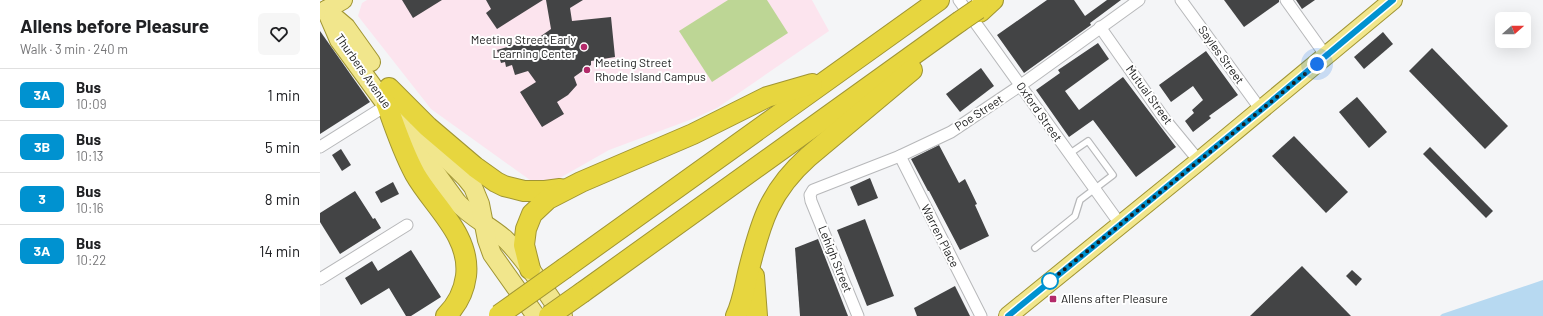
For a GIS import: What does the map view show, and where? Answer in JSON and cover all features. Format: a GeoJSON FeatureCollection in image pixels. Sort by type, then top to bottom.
{"type":"FeatureCollection","features":[{"type":"Feature","properties":{"kind":"highway"},"geometry":{"type":"LineString","coordinates":[[498,316],[939,0]]}},
{"type":"Feature","properties":{"kind":"highway"},"geometry":{"type":"LineString","coordinates":[[736,316],[742,301],[757,236],[765,214],[775,194],[794,169],[961,24],[985,5]]}},
{"type":"Feature","properties":{"kind":"highway"},"geometry":{"type":"LineString","coordinates":[[549,316],[961,24]]}},
{"type":"Feature","properties":{"kind":"highway"},"geometry":{"type":"LineString","coordinates":[[530,269],[525,251],[524,239],[526,229],[529,218],[535,210],[548,199],[581,182],[693,134],[767,97],[826,80]]}},
{"type":"Feature","properties":{"kind":"highway"},"geometry":{"type":"LineString","coordinates":[[388,97],[482,172],[500,184],[535,192],[555,190],[581,182]]}},
{"type":"Feature","properties":{"kind":"highway"},"geometry":{"type":"LineString","coordinates":[[388,97],[411,167],[453,227],[465,253],[467,272],[463,290],[454,307],[446,316]]}},
{"type":"Feature","properties":{"kind":"highway"},"geometry":{"type":"LineString","coordinates":[[757,236],[754,274],[757,316]]}},
{"type":"Feature","properties":{"kind":"main road","name":"Thurbers Avenue"},"geometry":{"type":"LineString","coordinates":[[342,0],[326,10],[346,27],[388,97],[469,182],[478,198],[487,240],[492,254],[536,316]]}},
{"type":"Feature","properties":{"kind":"main road"},"geometry":{"type":"LineString","coordinates":[[1008,316],[1199,161],[1393,0]]}},
{"type":"Feature","properties":{"kind":"main road"},"geometry":{"type":"LineString","coordinates":[[484,223],[510,244],[530,269],[563,316]]}},
{"type":"Feature","properties":{"kind":"street","name":"Oxford Street"},"geometry":{"type":"LineString","coordinates":[[959,0],[1120,224]]}},
{"type":"Feature","properties":{"kind":"street","name":"Poe Street"},"geometry":{"type":"LineString","coordinates":[[811,201],[811,192],[816,188],[900,156],[951,132],[1021,85],[1139,0]]}},
{"type":"Feature","properties":{"kind":"street","name":"Sayles Street"},"geometry":{"type":"LineString","coordinates":[[1181,0],[1261,110]]}},
{"type":"Feature","properties":{"kind":"street"},"geometry":{"type":"LineString","coordinates":[[1286,0],[1326,56]]}},
{"type":"Feature","properties":{"kind":"street","name":"Mutual Street"},"geometry":{"type":"LineString","coordinates":[[1100,27],[1199,161]]}},
{"type":"Feature","properties":{"kind":"street"},"geometry":{"type":"LineString","coordinates":[[320,147],[388,97]]}},
{"type":"Feature","properties":{"kind":"street","name":"Warren Place"},"geometry":{"type":"LineString","coordinates":[[900,156],[981,316]]}},
{"type":"Feature","properties":{"kind":"street","name":"Lehigh Street"},"geometry":{"type":"LineString","coordinates":[[811,201],[858,316]]}},
{"type":"Feature","properties":{"kind":"street"},"geometry":{"type":"LineString","coordinates":[[320,279],[407,225]]}},
{"type":"Feature","properties":{"kind":"lane"},"geometry":{"type":"LineString","coordinates":[[1035,248],[1075,216],[1080,200],[1113,175],[1088,141],[1070,154]]}},
{"type":"Feature","properties":{"kind":"shaded area","name":"Meeting Street Rhode Island Campus"},"geometry":{"type":"Polygon","coordinates":[[[367,0],[812,0],[829,31],[717,108],[695,118],[609,150],[558,179],[537,185],[431,109],[358,16],[362,3],[367,0]]]}},
{"type":"Feature","properties":{"kind":"green space"},"geometry":{"type":"Polygon","coordinates":[[[728,0],[767,0],[788,33],[712,82],[679,31],[728,0]]]}},
{"type":"Feature","properties":{"kind":"water"},"geometry":{"type":"Polygon","coordinates":[[[1543,280],[1543,316],[1440,316],[1442,314],[1543,280]]]}},
{"type":"Feature","properties":{"kind":"building"},"geometry":{"type":"Polygon","coordinates":[[[402,0],[442,0],[413,18],[402,0]]]}},
{"type":"Feature","properties":{"kind":"building"},"geometry":{"type":"Polygon","coordinates":[[[486,0],[543,0],[497,29],[486,13],[491,9],[486,0]]]}},
{"type":"Feature","properties":{"kind":"building"},"geometry":{"type":"Polygon","coordinates":[[[546,0],[583,0],[570,8],[572,21],[611,17],[615,57],[591,61],[591,65],[574,77],[577,85],[568,95],[557,102],[564,114],[542,127],[520,92],[536,82],[528,71],[515,75],[512,65],[506,67],[505,62],[501,63],[497,50],[538,38],[551,29],[546,0]]]}},
{"type":"Feature","properties":{"kind":"building"},"geometry":{"type":"Polygon","coordinates":[[[1047,0],[1074,0],[1085,16],[1107,0],[1121,0],[1090,23],[1091,25],[1024,73],[997,35],[1047,0]]]}},
{"type":"Feature","properties":{"kind":"building"},"geometry":{"type":"Polygon","coordinates":[[[1224,0],[1279,0],[1279,2],[1244,27],[1224,0]]]}},
{"type":"Feature","properties":{"kind":"building"},"geometry":{"type":"Polygon","coordinates":[[[1296,0],[1315,0],[1302,9],[1296,0]]]}},
{"type":"Feature","properties":{"kind":"building"},"geometry":{"type":"Polygon","coordinates":[[[320,31],[370,102],[320,134],[320,31]]]}},
{"type":"Feature","properties":{"kind":"building"},"geometry":{"type":"Polygon","coordinates":[[[1383,32],[1393,44],[1364,69],[1354,57],[1383,32]]]}},
{"type":"Feature","properties":{"kind":"building"},"geometry":{"type":"Polygon","coordinates":[[[1098,43],[1109,59],[1065,91],[1079,110],[1123,77],[1176,147],[1136,177],[1093,120],[1069,137],[1036,90],[1060,73],[1058,70],[1098,43]]]}},
{"type":"Feature","properties":{"kind":"building"},"geometry":{"type":"Polygon","coordinates":[[[1432,48],[1508,126],[1485,149],[1409,71],[1432,48]]]}},
{"type":"Feature","properties":{"kind":"building"},"geometry":{"type":"Polygon","coordinates":[[[1206,51],[1238,95],[1209,116],[1211,118],[1193,132],[1185,121],[1194,113],[1192,110],[1203,100],[1193,86],[1171,102],[1159,85],[1206,51]]]}},
{"type":"Feature","properties":{"kind":"building"},"geometry":{"type":"Polygon","coordinates":[[[981,68],[994,86],[960,112],[946,94],[981,68]]]}},
{"type":"Feature","properties":{"kind":"building"},"geometry":{"type":"Polygon","coordinates":[[[1357,97],[1387,132],[1369,148],[1339,112],[1357,97]]]}},
{"type":"Feature","properties":{"kind":"building"},"geometry":{"type":"Polygon","coordinates":[[[1294,136],[1348,192],[1326,213],[1272,156],[1294,136]]]}},
{"type":"Feature","properties":{"kind":"building"},"geometry":{"type":"Polygon","coordinates":[[[939,145],[959,183],[965,179],[977,204],[975,205],[989,236],[960,250],[911,159],[939,145]]]}},
{"type":"Feature","properties":{"kind":"building"},"geometry":{"type":"Polygon","coordinates":[[[1430,147],[1493,211],[1486,218],[1423,154],[1430,147]]]}},
{"type":"Feature","properties":{"kind":"building"},"geometry":{"type":"Polygon","coordinates":[[[341,149],[351,165],[342,171],[332,155],[341,149]]]}},
{"type":"Feature","properties":{"kind":"building"},"geometry":{"type":"Polygon","coordinates":[[[870,178],[878,198],[858,206],[850,187],[870,178]]]}},
{"type":"Feature","properties":{"kind":"building"},"geometry":{"type":"Polygon","coordinates":[[[393,182],[399,194],[381,203],[375,192],[393,182]]]}},
{"type":"Feature","properties":{"kind":"building"},"geometry":{"type":"Polygon","coordinates":[[[355,191],[373,219],[375,218],[381,228],[340,254],[320,222],[320,213],[355,191]]]}},
{"type":"Feature","properties":{"kind":"building"},"geometry":{"type":"Polygon","coordinates":[[[865,219],[894,296],[867,306],[837,230],[865,219]]]}},
{"type":"Feature","properties":{"kind":"building"},"geometry":{"type":"Polygon","coordinates":[[[818,239],[848,316],[800,316],[795,248],[818,239]]]}},
{"type":"Feature","properties":{"kind":"building"},"geometry":{"type":"Polygon","coordinates":[[[411,250],[441,297],[411,316],[406,316],[389,288],[361,305],[345,278],[372,261],[378,271],[411,250]]]}},
{"type":"Feature","properties":{"kind":"building"},"geometry":{"type":"Polygon","coordinates":[[[1302,266],[1351,316],[1250,316],[1302,266]]]}},
{"type":"Feature","properties":{"kind":"building"},"geometry":{"type":"Polygon","coordinates":[[[1352,270],[1362,279],[1356,286],[1346,276],[1352,270]]]}},
{"type":"Feature","properties":{"kind":"building"},"geometry":{"type":"Polygon","coordinates":[[[955,286],[970,316],[917,316],[914,308],[955,286]]]}},
{"type":"Feature","properties":{"kind":"bus line","name":"3A"},"geometry":{"type":"LineString","coordinates":[[1008,316],[1199,161],[1393,0]]}},
{"type":"Feature","properties":{"kind":"place","name":"Meeting Street Early Learning Center"},"geometry":{"type":"Point","coordinates":[584,47]}},
{"type":"Feature","properties":{"kind":"place","name":"Meeting Street Rhode Island Campus"},"geometry":{"type":"Point","coordinates":[587,70]}},
{"type":"Feature","properties":{"kind":"place","name":"Allens after Pleasure"},"geometry":{"type":"Point","coordinates":[1053,299]}},
{"type":"Feature","properties":{"kind":"route"},"geometry":{"type":"LineString","coordinates":[[1050,281],[1049,282],[1317,64]]}}]}
